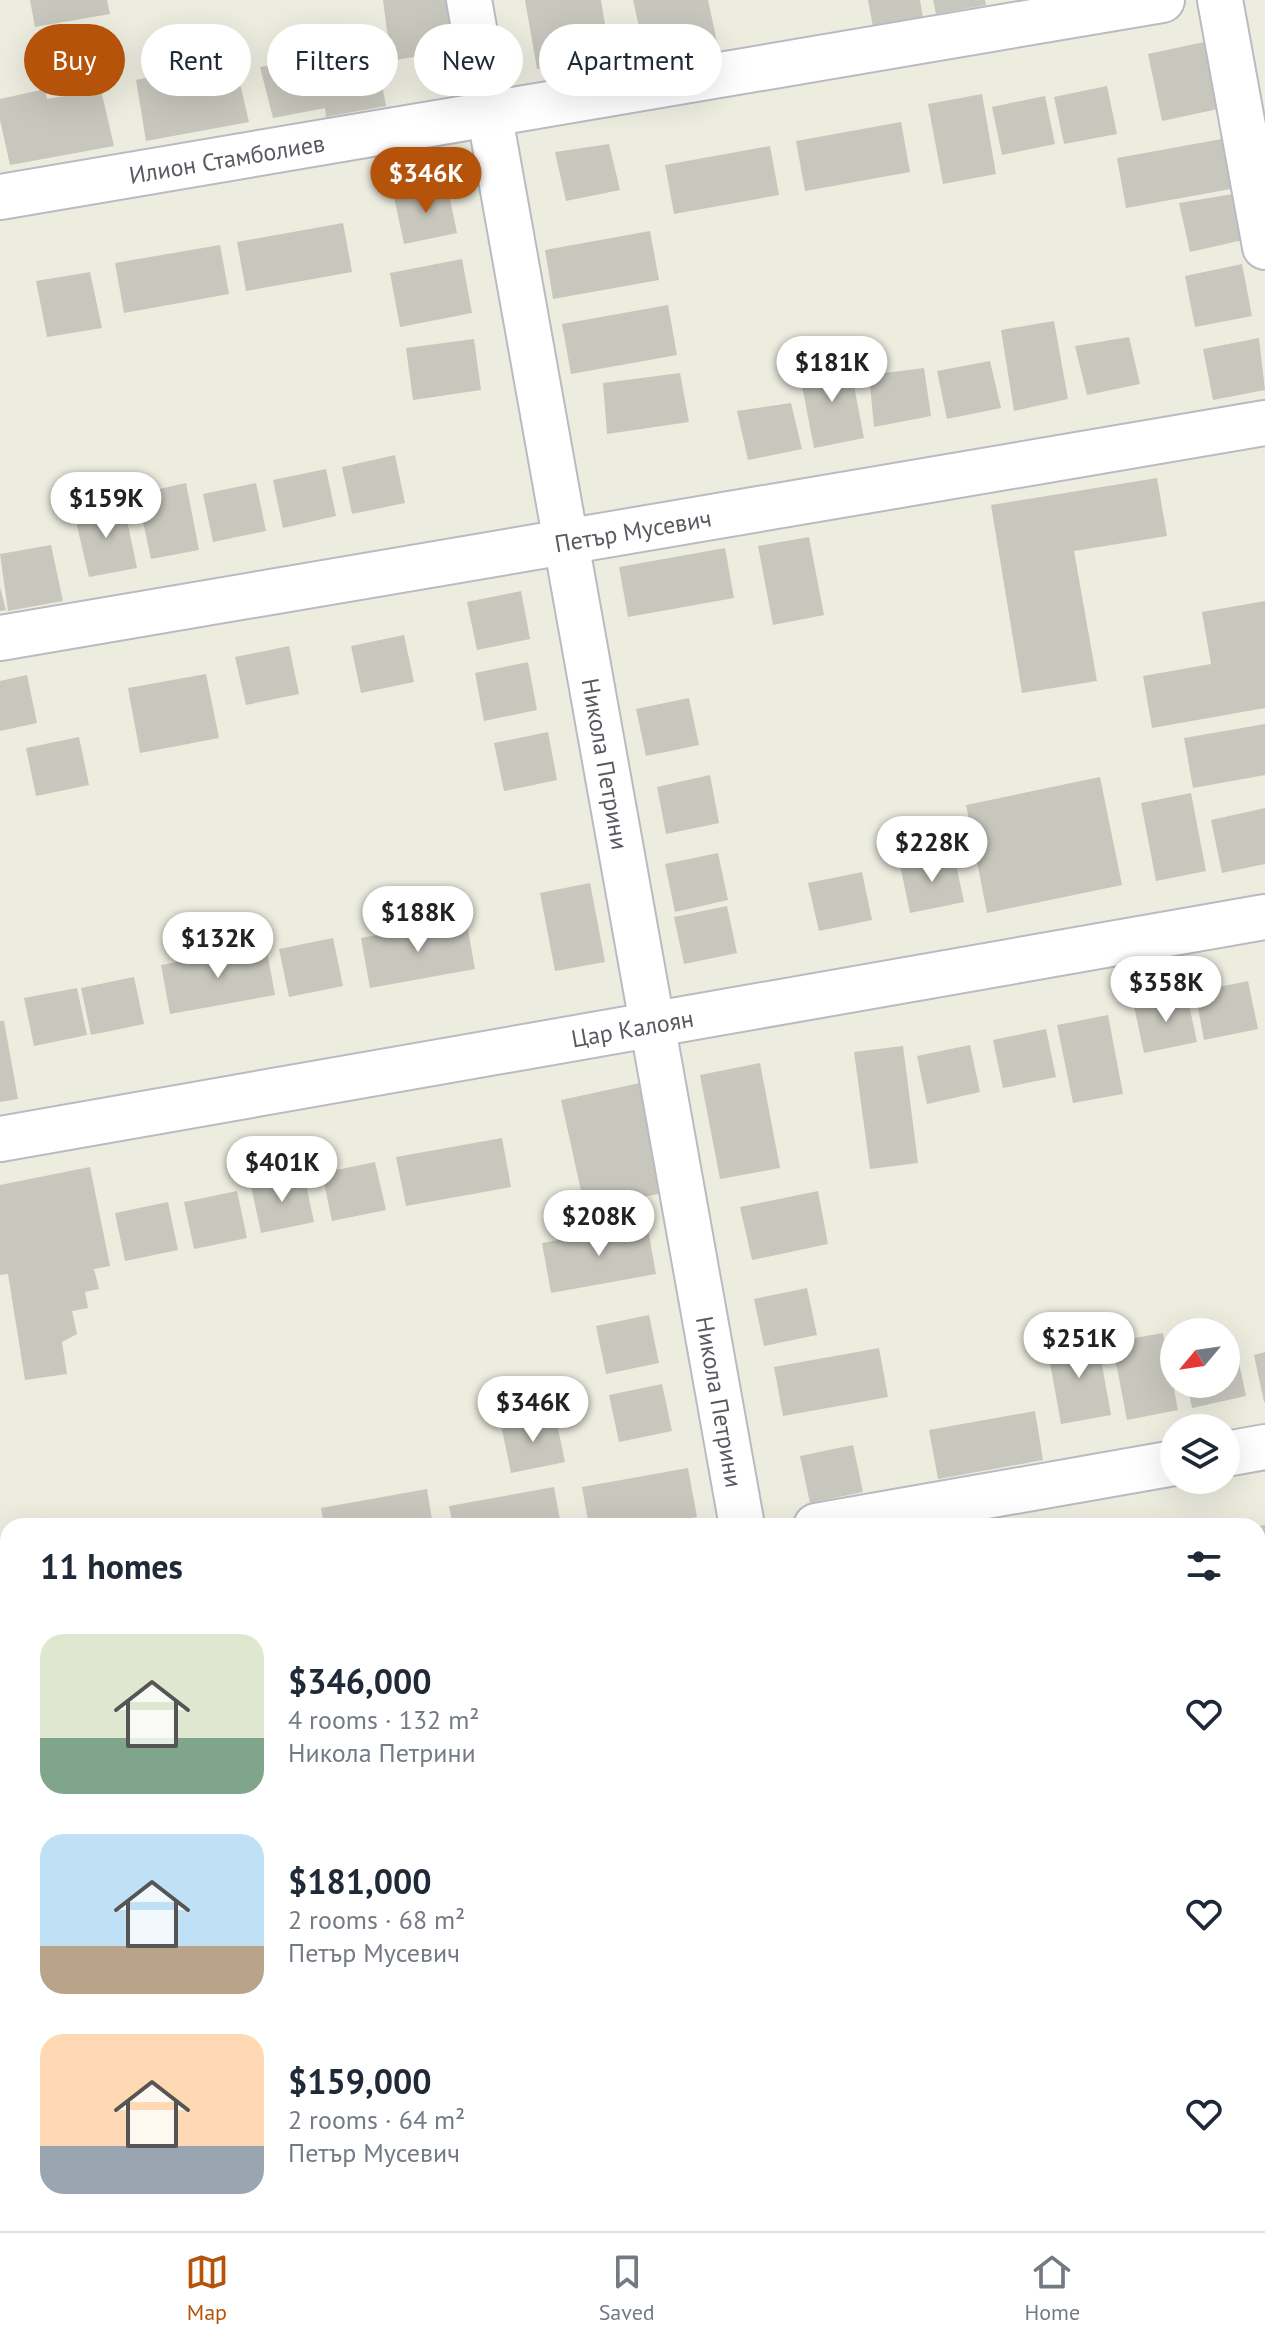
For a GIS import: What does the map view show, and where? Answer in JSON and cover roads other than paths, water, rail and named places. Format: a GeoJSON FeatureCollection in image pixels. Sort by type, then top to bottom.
{"type":"FeatureCollection","features":[{"type":"Feature","properties":{"kind":"street","name":"Никола Петрини"},"geometry":{"type":"LineString","coordinates":[[469,0],[741,1518]]}},
{"type":"Feature","properties":{"kind":"street","name":"Илион Стамболиев"},"geometry":{"type":"LineString","coordinates":[[0,197],[1162,0]]}},
{"type":"Feature","properties":{"kind":"street"},"geometry":{"type":"LineString","coordinates":[[1220,0],[1265,247]]}},
{"type":"Feature","properties":{"kind":"street","name":"Петър Мусевич"},"geometry":{"type":"LineString","coordinates":[[0,638],[1265,423]]}},
{"type":"Feature","properties":{"kind":"street","name":"Цар Калоян"},"geometry":{"type":"LineString","coordinates":[[0,1139],[1265,917]]}},
{"type":"Feature","properties":{"kind":"street"},"geometry":{"type":"LineString","coordinates":[[1240,1451],[1265,1447]]}},
{"type":"Feature","properties":{"kind":"street"},"geometry":{"type":"LineString","coordinates":[[861,1518],[1160,1465]]}}]}
